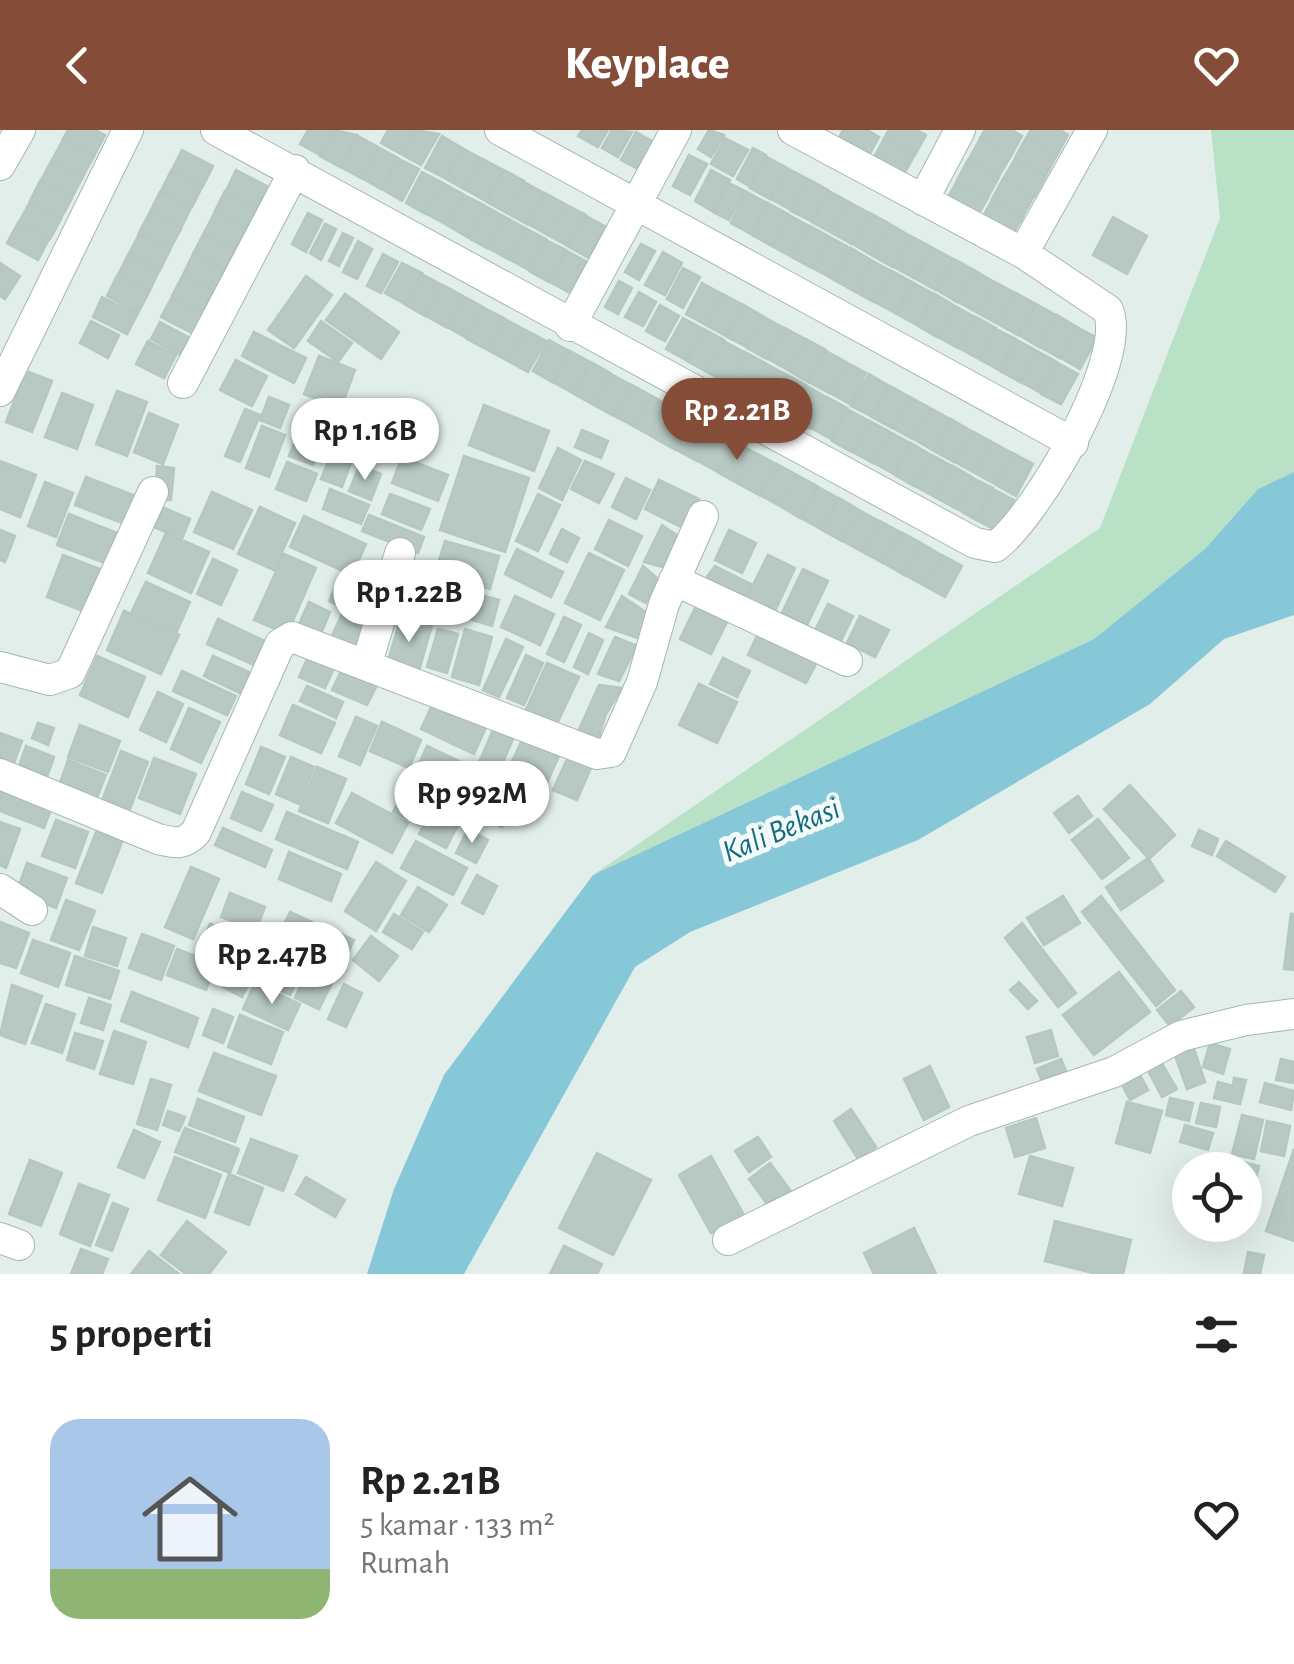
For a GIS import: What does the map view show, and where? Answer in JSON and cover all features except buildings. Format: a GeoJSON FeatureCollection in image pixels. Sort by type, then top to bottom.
{"type":"FeatureCollection","features":[{"type":"Feature","properties":{"kind":"street"},"geometry":{"type":"LineString","coordinates":[[0,164],[20,130]]}},
{"type":"Feature","properties":{"kind":"street"},"geometry":{"type":"LineString","coordinates":[[0,391],[128,130]]}},
{"type":"Feature","properties":{"kind":"street"},"geometry":{"type":"LineString","coordinates":[[216,130],[296,170],[570,326],[989,548],[1006,538],[1073,443],[1104,364],[1112,319],[1108,310],[1091,297],[1024,253],[807,133]]}},
{"type":"Feature","properties":{"kind":"street"},"geometry":{"type":"LineString","coordinates":[[500,130],[1073,443]]}},
{"type":"Feature","properties":{"kind":"street"},"geometry":{"type":"LineString","coordinates":[[570,326],[676,130]]}},
{"type":"Feature","properties":{"kind":"street"},"geometry":{"type":"LineString","coordinates":[[923,200],[960,130]]}},
{"type":"Feature","properties":{"kind":"street"},"geometry":{"type":"LineString","coordinates":[[1024,253],[1092,130]]}},
{"type":"Feature","properties":{"kind":"street"},"geometry":{"type":"LineString","coordinates":[[182,384],[296,170]]}},
{"type":"Feature","properties":{"kind":"street"},"geometry":{"type":"LineString","coordinates":[[0,667],[50,680],[70,674],[153,492]]}},
{"type":"Feature","properties":{"kind":"street"},"geometry":{"type":"LineString","coordinates":[[0,774],[180,844],[196,832],[280,644],[292,637],[602,755],[611,752],[624,728],[674,580],[703,516]]}},
{"type":"Feature","properties":{"kind":"street"},"geometry":{"type":"LineString","coordinates":[[367,663],[400,553]]}},
{"type":"Feature","properties":{"kind":"street"},"geometry":{"type":"LineString","coordinates":[[674,580],[848,661]]}},
{"type":"Feature","properties":{"kind":"street"},"geometry":{"type":"LineString","coordinates":[[0,889],[32,910]]}},
{"type":"Feature","properties":{"kind":"street"},"geometry":{"type":"LineString","coordinates":[[728,1240],[969,1121],[1114,1072],[1182,1036],[1246,1020],[1294,1014]]}},
{"type":"Feature","properties":{"kind":"green space"},"geometry":{"type":"Polygon","coordinates":[[[1211,130],[1294,130],[1294,472],[1258,489],[1205,549],[1094,639],[593,875],[1100,528],[1220,218],[1211,130]]]}},
{"type":"Feature","properties":{"kind":"water","name":"Kali Bekasi"},"geometry":{"type":"Polygon","coordinates":[[[1294,472],[1294,615],[1224,639],[1150,704],[918,840],[690,932],[635,967],[464,1274],[367,1274],[394,1189],[444,1075],[593,875],[1094,639],[1205,549],[1258,489],[1294,472]]]}}]}
